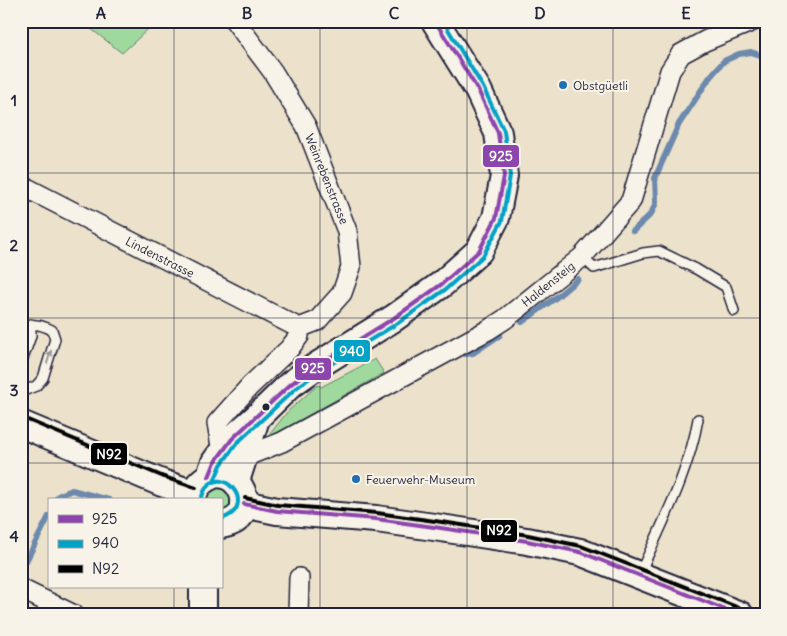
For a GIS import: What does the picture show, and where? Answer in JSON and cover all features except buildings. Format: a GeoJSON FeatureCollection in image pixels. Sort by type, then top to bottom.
{"type":"FeatureCollection","features":[{"type":"Feature","properties":{"kind":"street","name":"Weinrebenstrasse"},"geometry":{"type":"LineString","coordinates":[[235,21],[273,72],[306,126],[347,231],[351,267],[342,293],[317,321],[299,328]]}},
{"type":"Feature","properties":{"kind":"street"},"geometry":{"type":"LineString","coordinates":[[222,525],[228,524],[241,512],[232,439],[291,384],[394,318],[442,284],[478,251],[496,218],[504,176],[498,133],[478,90],[435,21]]}},
{"type":"Feature","properties":{"kind":"street","name":"Haldensteig"},"geometry":{"type":"LineString","coordinates":[[236,474],[282,442],[488,330],[505,319],[582,257],[630,201],[670,71],[681,54],[705,41],[753,21]]}},
{"type":"Feature","properties":{"kind":"street","name":"Lindenstrasse"},"geometry":{"type":"LineString","coordinates":[[21,185],[299,328]]}},
{"type":"Feature","properties":{"kind":"street"},"geometry":{"type":"LineString","coordinates":[[299,328],[299,336],[290,349],[250,386],[217,423],[236,474],[278,511],[376,519],[555,546],[580,552],[639,574],[740,615]]}},
{"type":"Feature","properties":{"kind":"street"},"geometry":{"type":"LineString","coordinates":[[21,424],[162,483],[199,490],[223,475],[236,474]]}},
{"type":"Feature","properties":{"kind":"street"},"geometry":{"type":"LineString","coordinates":[[298,615],[299,578]]}},
{"type":"Feature","properties":{"kind":"street"},"geometry":{"type":"LineString","coordinates":[[203,588],[203,615]]}},
{"type":"Feature","properties":{"kind":"street"},"geometry":{"type":"LineString","coordinates":[[21,589],[74,615]]}},
{"type":"Feature","properties":{"kind":"lane"},"geometry":{"type":"LineString","coordinates":[[582,257],[594,268],[643,253],[659,251],[696,269],[726,287],[734,311]]}},
{"type":"Feature","properties":{"kind":"lane"},"geometry":{"type":"LineString","coordinates":[[21,364],[31,336],[32,324]]}},
{"type":"Feature","properties":{"kind":"lane"},"geometry":{"type":"LineString","coordinates":[[21,328],[32,324],[44,326],[52,330],[55,339],[43,378],[36,386],[21,392]]}},
{"type":"Feature","properties":{"kind":"lane"},"geometry":{"type":"LineString","coordinates":[[639,574],[694,444],[698,419]]}},
{"type":"Feature","properties":{"kind":"green space"},"geometry":{"type":"Polygon","coordinates":[[[81,21],[157,21],[122,53],[81,21]]]}},
{"type":"Feature","properties":{"kind":"green space"},"geometry":{"type":"Polygon","coordinates":[[[375,359],[384,373],[266,439],[288,411],[318,385],[321,387],[375,359]]]}},
{"type":"Feature","properties":{"kind":"green space"},"geometry":{"type":"Polygon","coordinates":[[[218,488],[226,490],[232,500],[228,508],[222,511],[222,498],[208,498],[211,492],[218,488]]]}},
{"type":"Feature","properties":{"kind":"waterway"},"geometry":{"type":"LineString","coordinates":[[633,231],[651,214],[656,203],[655,178],[679,124],[710,77],[724,61],[739,54],[751,52],[766,57]]}},
{"type":"Feature","properties":{"kind":"waterway"},"geometry":{"type":"LineString","coordinates":[[522,322],[578,279]]}},
{"type":"Feature","properties":{"kind":"waterway"},"geometry":{"type":"LineString","coordinates":[[465,354],[473,353],[500,335]]}},
{"type":"Feature","properties":{"kind":"waterway"},"geometry":{"type":"LineString","coordinates":[[57,498],[72,490],[102,498]]}},
{"type":"Feature","properties":{"kind":"waterway"},"geometry":{"type":"LineString","coordinates":[[21,571],[48,518]]}},
{"type":"Feature","properties":{"kind":"transit line","name":"925"},"geometry":{"type":"LineString","coordinates":[[209,477],[215,462],[232,439],[291,384],[394,318],[442,284],[479,251],[496,218],[504,176],[498,133],[478,90],[435,21]]}},
{"type":"Feature","properties":{"kind":"transit line","name":"940"},"geometry":{"type":"LineString","coordinates":[[215,479],[221,465],[237,443],[295,389],[318,372],[398,323],[446,289],[483,256],[502,221],[510,176],[504,131],[483,87],[443,21]]}},
{"type":"Feature","properties":{"kind":"transit line","name":"N92"},"geometry":{"type":"LineString","coordinates":[[23,418],[164,477],[196,488]]}},
{"type":"Feature","properties":{"kind":"transit line","name":"940"},"geometry":{"type":"LineString","coordinates":[[202,498],[207,487],[215,481],[224,482],[232,487],[237,495],[238,504],[233,513],[222,518]]}},
{"type":"Feature","properties":{"kind":"transit line","name":"N92"},"geometry":{"type":"LineString","coordinates":[[245,498],[278,505],[377,513],[435,521],[528,535],[581,546],[742,609]]}},
{"type":"Feature","properties":{"kind":"transit line","name":"925"},"geometry":{"type":"LineString","coordinates":[[244,504],[277,511],[376,519],[434,527],[527,541],[580,552],[739,615]]}},
{"type":"Feature","properties":{"kind":"place","name":"Obstgüetli"},"geometry":{"type":"Point","coordinates":[563,85]}},
{"type":"Feature","properties":{"kind":"place","name":"Feuerwehr-Museum"},"geometry":{"type":"Point","coordinates":[356,479]}}]}
